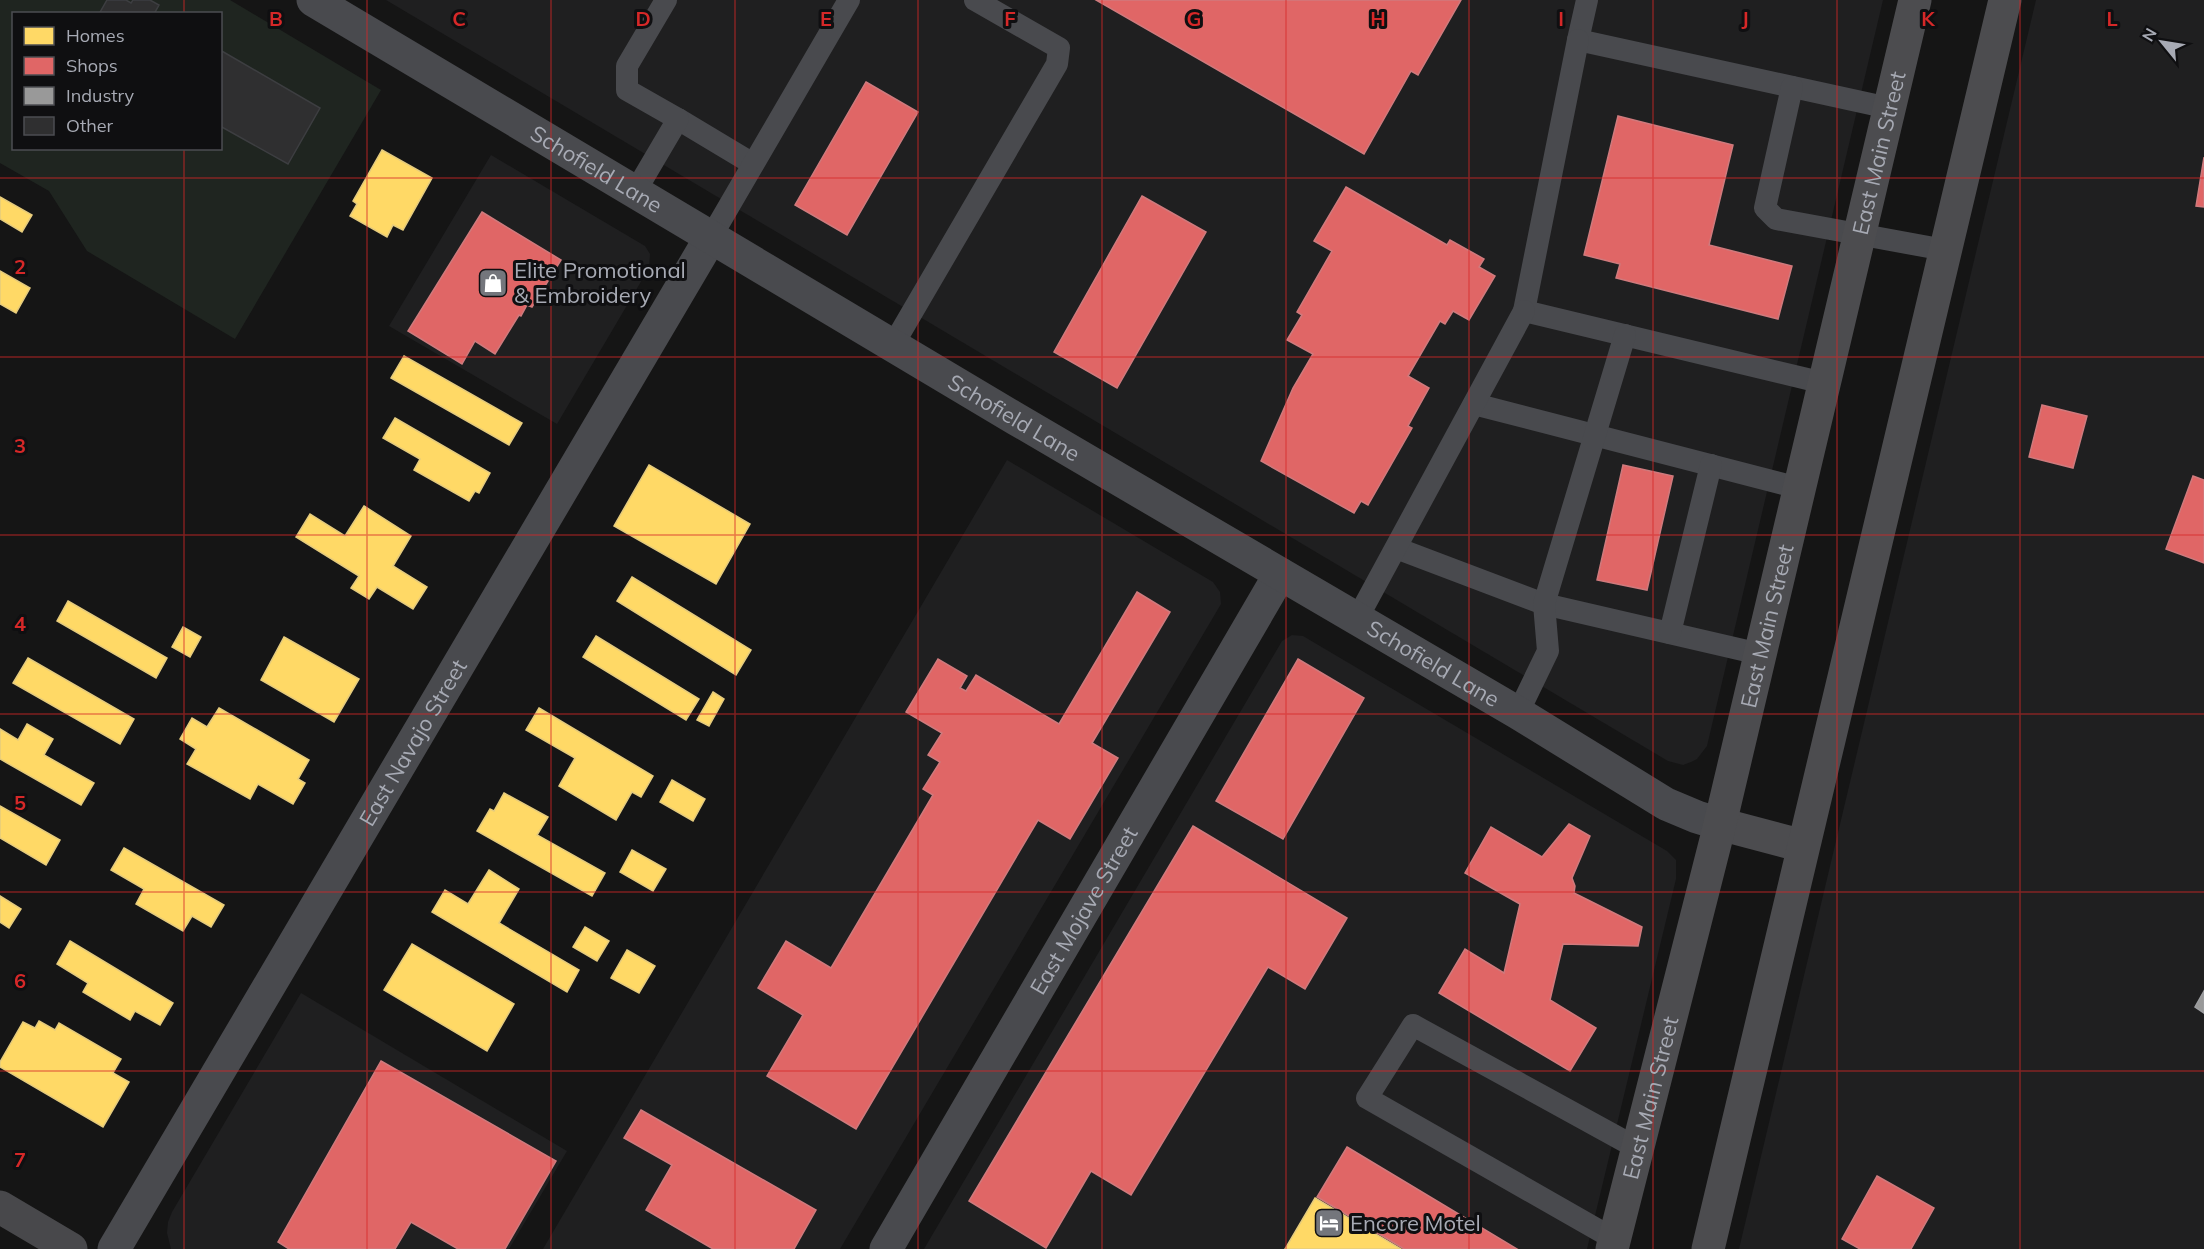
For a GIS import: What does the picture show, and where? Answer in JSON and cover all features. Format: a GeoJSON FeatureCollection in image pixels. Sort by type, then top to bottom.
{"type":"FeatureCollection","features":[{"type":"Feature","properties":{"kind":"main road","name":"East Main Street"},"geometry":{"type":"LineString","coordinates":[[1613,1244],[1720,824],[1915,0]]}},
{"type":"Feature","properties":{"kind":"main road"},"geometry":{"type":"LineString","coordinates":[[1708,1249],[2004,0]]}},
{"type":"Feature","properties":{"kind":"main road"},"geometry":{"type":"LineString","coordinates":[[1720,824],[1803,846]]}},
{"type":"Feature","properties":{"kind":"main road"},"geometry":{"type":"LineString","coordinates":[[0,1206],[71,1249]]}},
{"type":"Feature","properties":{"kind":"street","name":"Schofield Lane"},"geometry":{"type":"LineString","coordinates":[[313,0],[1357,620],[1518,713],[1666,804],[1720,824]]}},
{"type":"Feature","properties":{"kind":"street","name":"East Navajo Street"},"geometry":{"type":"LineString","coordinates":[[114,1249],[711,237]]}},
{"type":"Feature","properties":{"kind":"street","name":"East Mojave Street"},"geometry":{"type":"LineString","coordinates":[[886,1249],[1280,574]]}},
{"type":"Feature","properties":{"kind":"lane"},"geometry":{"type":"LineString","coordinates":[[666,0],[627,66],[627,90],[753,164]]}},
{"type":"Feature","properties":{"kind":"lane"},"geometry":{"type":"LineString","coordinates":[[711,237],[849,0]]}},
{"type":"Feature","properties":{"kind":"lane"},"geometry":{"type":"LineString","coordinates":[[893,345],[1057,64],[1059,48],[975,0]]}},
{"type":"Feature","properties":{"kind":"lane"},"geometry":{"type":"LineString","coordinates":[[1357,620],[1524,311],[1587,0]]}},
{"type":"Feature","properties":{"kind":"lane"},"geometry":{"type":"LineString","coordinates":[[1578,40],[1889,108]]}},
{"type":"Feature","properties":{"kind":"lane"},"geometry":{"type":"LineString","coordinates":[[1792,87],[1765,208],[1776,219],[1945,250]]}},
{"type":"Feature","properties":{"kind":"lane"},"geometry":{"type":"LineString","coordinates":[[635,192],[678,119]]}},
{"type":"Feature","properties":{"kind":"lane"},"geometry":{"type":"LineString","coordinates":[[1524,311],[1824,383]]}},
{"type":"Feature","properties":{"kind":"lane"},"geometry":{"type":"LineString","coordinates":[[1518,713],[1548,651],[1544,604],[1624,335]]}},
{"type":"Feature","properties":{"kind":"lane"},"geometry":{"type":"LineString","coordinates":[[1474,404],[1799,488]]}},
{"type":"Feature","properties":{"kind":"lane"},"geometry":{"type":"LineString","coordinates":[[1670,633],[1711,465]]}},
{"type":"Feature","properties":{"kind":"lane"},"geometry":{"type":"LineString","coordinates":[[1396,548],[1544,604],[1760,654]]}},
{"type":"Feature","properties":{"kind":"lane"},"geometry":{"type":"LineString","coordinates":[[1613,1244],[1367,1098],[1413,1025],[1637,1148]]}},
{"type":"Feature","properties":{"kind":"shaded area"},"geometry":{"type":"Polygon","coordinates":[[[0,0],[230,0],[381,90],[235,339],[87,251],[49,191],[0,163],[0,0]]]}},
{"type":"Feature","properties":{"kind":"shaded area"},"geometry":{"type":"Polygon","coordinates":[[[386,0],[1883,0],[1707,746],[1697,759],[1691,762],[1683,765],[1668,761],[386,0]]]}},
{"type":"Feature","properties":{"kind":"shaded area"},"geometry":{"type":"Polygon","coordinates":[[[2036,0],[2204,0],[2204,1249],[1739,1249],[2036,0]]]}},
{"type":"Feature","properties":{"kind":"shaded area"},"geometry":{"type":"Polygon","coordinates":[[[491,155],[645,246],[650,254],[649,268],[557,424],[389,326],[491,155]]]}},
{"type":"Feature","properties":{"kind":"shaded area"},"geometry":{"type":"Polygon","coordinates":[[[1007,460],[1213,582],[1220,592],[1221,604],[840,1249],[543,1249],[1007,460]]]}},
{"type":"Feature","properties":{"kind":"shaded area"},"geometry":{"type":"Polygon","coordinates":[[[1292,635],[1303,636],[1667,851],[1676,860],[1676,879],[1587,1249],[924,1249],[1282,641],[1292,635]]]}},
{"type":"Feature","properties":{"kind":"shaded area"},"geometry":{"type":"Polygon","coordinates":[[[301,993],[567,1151],[509,1249],[171,1249],[167,1233],[172,1212],[301,993]]]}},
{"type":"Feature","properties":{"kind":"building: Homes"},"geometry":{"type":"Polygon","coordinates":[[[382,150],[432,178],[403,230],[393,225],[387,237],[350,216],[357,204],[353,201],[382,150]]]}},
{"type":"Feature","properties":{"kind":"building: Homes"},"geometry":{"type":"Polygon","coordinates":[[[0,197],[32,215],[22,232],[0,219],[0,197]]]}},
{"type":"Feature","properties":{"kind":"building: Homes"},"geometry":{"type":"Polygon","coordinates":[[[0,271],[30,288],[16,313],[0,304],[0,271]]]}},
{"type":"Feature","properties":{"kind":"building: Homes"},"geometry":{"type":"Polygon","coordinates":[[[404,356],[522,423],[509,445],[391,378],[404,356]]]}},
{"type":"Feature","properties":{"kind":"building: Homes"},"geometry":{"type":"Polygon","coordinates":[[[395,418],[490,473],[479,493],[475,491],[469,501],[414,470],[420,459],[383,438],[395,418]]]}},
{"type":"Feature","properties":{"kind":"building: Homes"},"geometry":{"type":"Polygon","coordinates":[[[649,465],[750,524],[716,584],[614,526],[649,465]]]}},
{"type":"Feature","properties":{"kind":"building: Homes"},"geometry":{"type":"Polygon","coordinates":[[[364,506],[411,536],[393,566],[427,587],[413,609],[377,587],[369,599],[351,588],[359,576],[296,537],[310,514],[345,536],[364,506]]]}},
{"type":"Feature","properties":{"kind":"building: Homes"},"geometry":{"type":"Polygon","coordinates":[[[632,577],[751,650],[736,675],[617,601],[632,577]]]}},
{"type":"Feature","properties":{"kind":"building: Homes"},"geometry":{"type":"Polygon","coordinates":[[[68,601],[167,658],[156,678],[57,621],[68,601]]]}},
{"type":"Feature","properties":{"kind":"building: Homes"},"geometry":{"type":"Polygon","coordinates":[[[183,627],[201,637],[190,657],[172,647],[183,627]]]}},
{"type":"Feature","properties":{"kind":"building: Homes"},"geometry":{"type":"Polygon","coordinates":[[[596,636],[699,699],[686,720],[583,657],[596,636]]]}},
{"type":"Feature","properties":{"kind":"building: Homes"},"geometry":{"type":"Polygon","coordinates":[[[284,637],[359,679],[334,722],[261,680],[284,637]]]}},
{"type":"Feature","properties":{"kind":"building: Homes"},"geometry":{"type":"Polygon","coordinates":[[[28,658],[134,719],[120,744],[13,683],[28,658]]]}},
{"type":"Feature","properties":{"kind":"building: Homes"},"geometry":{"type":"Polygon","coordinates":[[[713,692],[724,699],[709,726],[697,720],[713,692]]]}},
{"type":"Feature","properties":{"kind":"building: Homes"},"geometry":{"type":"Polygon","coordinates":[[[219,708],[309,760],[298,779],[305,783],[293,804],[258,784],[250,799],[187,764],[196,749],[180,739],[192,718],[207,727],[219,708]]]}},
{"type":"Feature","properties":{"kind":"building: Homes"},"geometry":{"type":"Polygon","coordinates":[[[539,708],[653,776],[641,797],[632,792],[616,820],[559,786],[575,758],[526,730],[539,708]]]}},
{"type":"Feature","properties":{"kind":"building: Homes"},"geometry":{"type":"Polygon","coordinates":[[[27,724],[53,739],[44,755],[94,783],[81,805],[0,759],[0,729],[18,740],[27,724]]]}},
{"type":"Feature","properties":{"kind":"building: Homes"},"geometry":{"type":"Polygon","coordinates":[[[672,780],[705,799],[693,821],[660,802],[672,780]]]}},
{"type":"Feature","properties":{"kind":"building: Homes"},"geometry":{"type":"Polygon","coordinates":[[[504,793],[548,817],[537,835],[605,873],[592,896],[477,831],[490,809],[494,811],[504,793]]]}},
{"type":"Feature","properties":{"kind":"building: Homes"},"geometry":{"type":"Polygon","coordinates":[[[0,806],[60,840],[46,865],[0,838],[0,806]]]}},
{"type":"Feature","properties":{"kind":"building: Homes"},"geometry":{"type":"Polygon","coordinates":[[[124,848],[224,905],[211,927],[192,916],[183,931],[136,904],[144,889],[111,870],[124,848]]]}},
{"type":"Feature","properties":{"kind":"building: Homes"},"geometry":{"type":"Polygon","coordinates":[[[632,850],[666,869],[653,891],[620,872],[632,850]]]}},
{"type":"Feature","properties":{"kind":"building: Homes"},"geometry":{"type":"Polygon","coordinates":[[[489,870],[519,889],[499,923],[579,970],[567,992],[432,912],[445,890],[468,904],[489,870]]]}},
{"type":"Feature","properties":{"kind":"building: Homes"},"geometry":{"type":"Polygon","coordinates":[[[0,896],[21,909],[9,928],[0,922],[0,896]]]}},
{"type":"Feature","properties":{"kind":"building: Homes"},"geometry":{"type":"Polygon","coordinates":[[[585,927],[609,941],[597,961],[573,947],[585,927]]]}},
{"type":"Feature","properties":{"kind":"building: Homes"},"geometry":{"type":"Polygon","coordinates":[[[70,941],[173,1003],[160,1025],[135,1011],[130,1020],[83,992],[88,983],[57,964],[70,941]]]}},
{"type":"Feature","properties":{"kind":"building: Homes"},"geometry":{"type":"Polygon","coordinates":[[[412,944],[514,1004],[487,1051],[384,990],[412,944]]]}},
{"type":"Feature","properties":{"kind":"building: Homes"},"geometry":{"type":"Polygon","coordinates":[[[627,950],[655,966],[639,993],[611,978],[627,950]]]}},
{"type":"Feature","properties":{"kind":"building: Homes"},"geometry":{"type":"Polygon","coordinates":[[[39,1021],[55,1030],[59,1023],[121,1059],[113,1073],[129,1082],[103,1127],[0,1067],[0,1062],[23,1022],[35,1028],[39,1021]]]}},
{"type":"Feature","properties":{"kind":"building: Homes","name":"Encore Motel"},"geometry":{"type":"Polygon","coordinates":[[[1315,1198],[1401,1249],[1285,1249],[1315,1198]]]}},
{"type":"Feature","properties":{"kind":"building: Shops"},"geometry":{"type":"Polygon","coordinates":[[[1096,0],[1461,0],[1418,75],[1411,71],[1364,154],[1096,0]]]}},
{"type":"Feature","properties":{"kind":"building: Shops"},"geometry":{"type":"Polygon","coordinates":[[[866,82],[918,112],[847,235],[795,205],[866,82]]]}},
{"type":"Feature","properties":{"kind":"building: Shops"},"geometry":{"type":"Polygon","coordinates":[[[1618,116],[1733,145],[1709,245],[1792,266],[1778,319],[1616,278],[1620,264],[1584,255],[1618,116]]]}},
{"type":"Feature","properties":{"kind":"building: Shops"},"geometry":{"type":"Polygon","coordinates":[[[2204,157],[2204,207],[2196,206],[2204,157]]]}},
{"type":"Feature","properties":{"kind":"building: Shops"},"geometry":{"type":"Polygon","coordinates":[[[1346,187],[1447,245],[1450,240],[1484,259],[1479,267],[1495,276],[1469,320],[1453,311],[1445,324],[1440,321],[1408,376],[1429,388],[1408,426],[1412,428],[1368,505],[1361,501],[1354,513],[1261,461],[1293,388],[1313,354],[1287,340],[1302,315],[1297,312],[1332,251],[1314,241],[1346,187]]]}},
{"type":"Feature","properties":{"kind":"building: Shops"},"geometry":{"type":"Polygon","coordinates":[[[1142,196],[1206,232],[1117,388],[1054,352],[1142,196]]]}},
{"type":"Feature","properties":{"kind":"building: Shops","name":"Elite Promotional & Embroidery"},"geometry":{"type":"Polygon","coordinates":[[[482,212],[561,260],[532,307],[527,305],[521,316],[519,315],[495,354],[475,341],[462,364],[408,331],[482,212]]]}},
{"type":"Feature","properties":{"kind":"building: Shops"},"geometry":{"type":"Polygon","coordinates":[[[2042,405],[2087,416],[2073,468],[2029,457],[2042,405]]]}},
{"type":"Feature","properties":{"kind":"building: Shops"},"geometry":{"type":"Polygon","coordinates":[[[1623,465],[1673,476],[1647,590],[1597,580],[1623,465]]]}},
{"type":"Feature","properties":{"kind":"building: Shops"},"geometry":{"type":"Polygon","coordinates":[[[2193,476],[2204,480],[2204,563],[2166,549],[2193,476]]]}},
{"type":"Feature","properties":{"kind":"building: Shops"},"geometry":{"type":"Polygon","coordinates":[[[1137,592],[1170,612],[1092,743],[1118,758],[1070,839],[1038,820],[856,1129],[767,1076],[803,1015],[758,988],[786,941],[831,968],[933,795],[923,789],[940,762],[928,755],[942,733],[906,712],[938,659],[967,676],[960,688],[966,691],[976,675],[1059,724],[1137,592]]]}},
{"type":"Feature","properties":{"kind":"building: Shops"},"geometry":{"type":"Polygon","coordinates":[[[1298,659],[1364,698],[1283,839],[1216,801],[1298,659]]]}},
{"type":"Feature","properties":{"kind":"building: Shops"},"geometry":{"type":"Polygon","coordinates":[[[1569,824],[1590,836],[1572,878],[1575,886],[1574,893],[1642,927],[1638,946],[1563,944],[1550,1000],[1596,1028],[1570,1071],[1439,993],[1465,949],[1504,973],[1520,904],[1465,873],[1491,827],[1542,857],[1569,824]]]}},
{"type":"Feature","properties":{"kind":"building: Shops"},"geometry":{"type":"Polygon","coordinates":[[[1193,826],[1347,918],[1305,989],[1268,967],[1131,1195],[1091,1171],[1046,1248],[969,1201],[1193,826]]]}},
{"type":"Feature","properties":{"kind":"building: Shops"},"geometry":{"type":"Polygon","coordinates":[[[381,1061],[556,1161],[505,1249],[458,1249],[411,1222],[395,1249],[289,1249],[278,1242],[381,1061]]]}},
{"type":"Feature","properties":{"kind":"building: Shops"},"geometry":{"type":"Polygon","coordinates":[[[641,1110],[816,1210],[794,1249],[713,1249],[646,1210],[672,1165],[624,1138],[641,1110]]]}},
{"type":"Feature","properties":{"kind":"building: Shops"},"geometry":{"type":"Polygon","coordinates":[[[1347,1147],[1517,1249],[1404,1249],[1317,1197],[1347,1147]]]}},
{"type":"Feature","properties":{"kind":"building: Shops"},"geometry":{"type":"Polygon","coordinates":[[[1877,1176],[1934,1208],[1911,1249],[1860,1249],[1842,1239],[1877,1176]]]}},
{"type":"Feature","properties":{"kind":"building: Industry"},"geometry":{"type":"Polygon","coordinates":[[[2204,991],[2204,1013],[2195,1007],[2204,991]]]}},
{"type":"Feature","properties":{"kind":"building: Other"},"geometry":{"type":"Polygon","coordinates":[[[107,0],[126,0],[131,3],[133,0],[150,0],[159,5],[155,12],[100,12],[107,0]]]}},
{"type":"Feature","properties":{"kind":"building: Other"},"geometry":{"type":"Polygon","coordinates":[[[222,51],[320,108],[288,164],[222,127],[222,51]]]}},
{"type":"Feature","properties":{"kind":"place","name":"Elite Promotional & Embroidery"},"geometry":{"type":"Point","coordinates":[493,283]}},
{"type":"Feature","properties":{"kind":"place","name":"Encore Motel"},"geometry":{"type":"Point","coordinates":[1329,1223]}}]}
